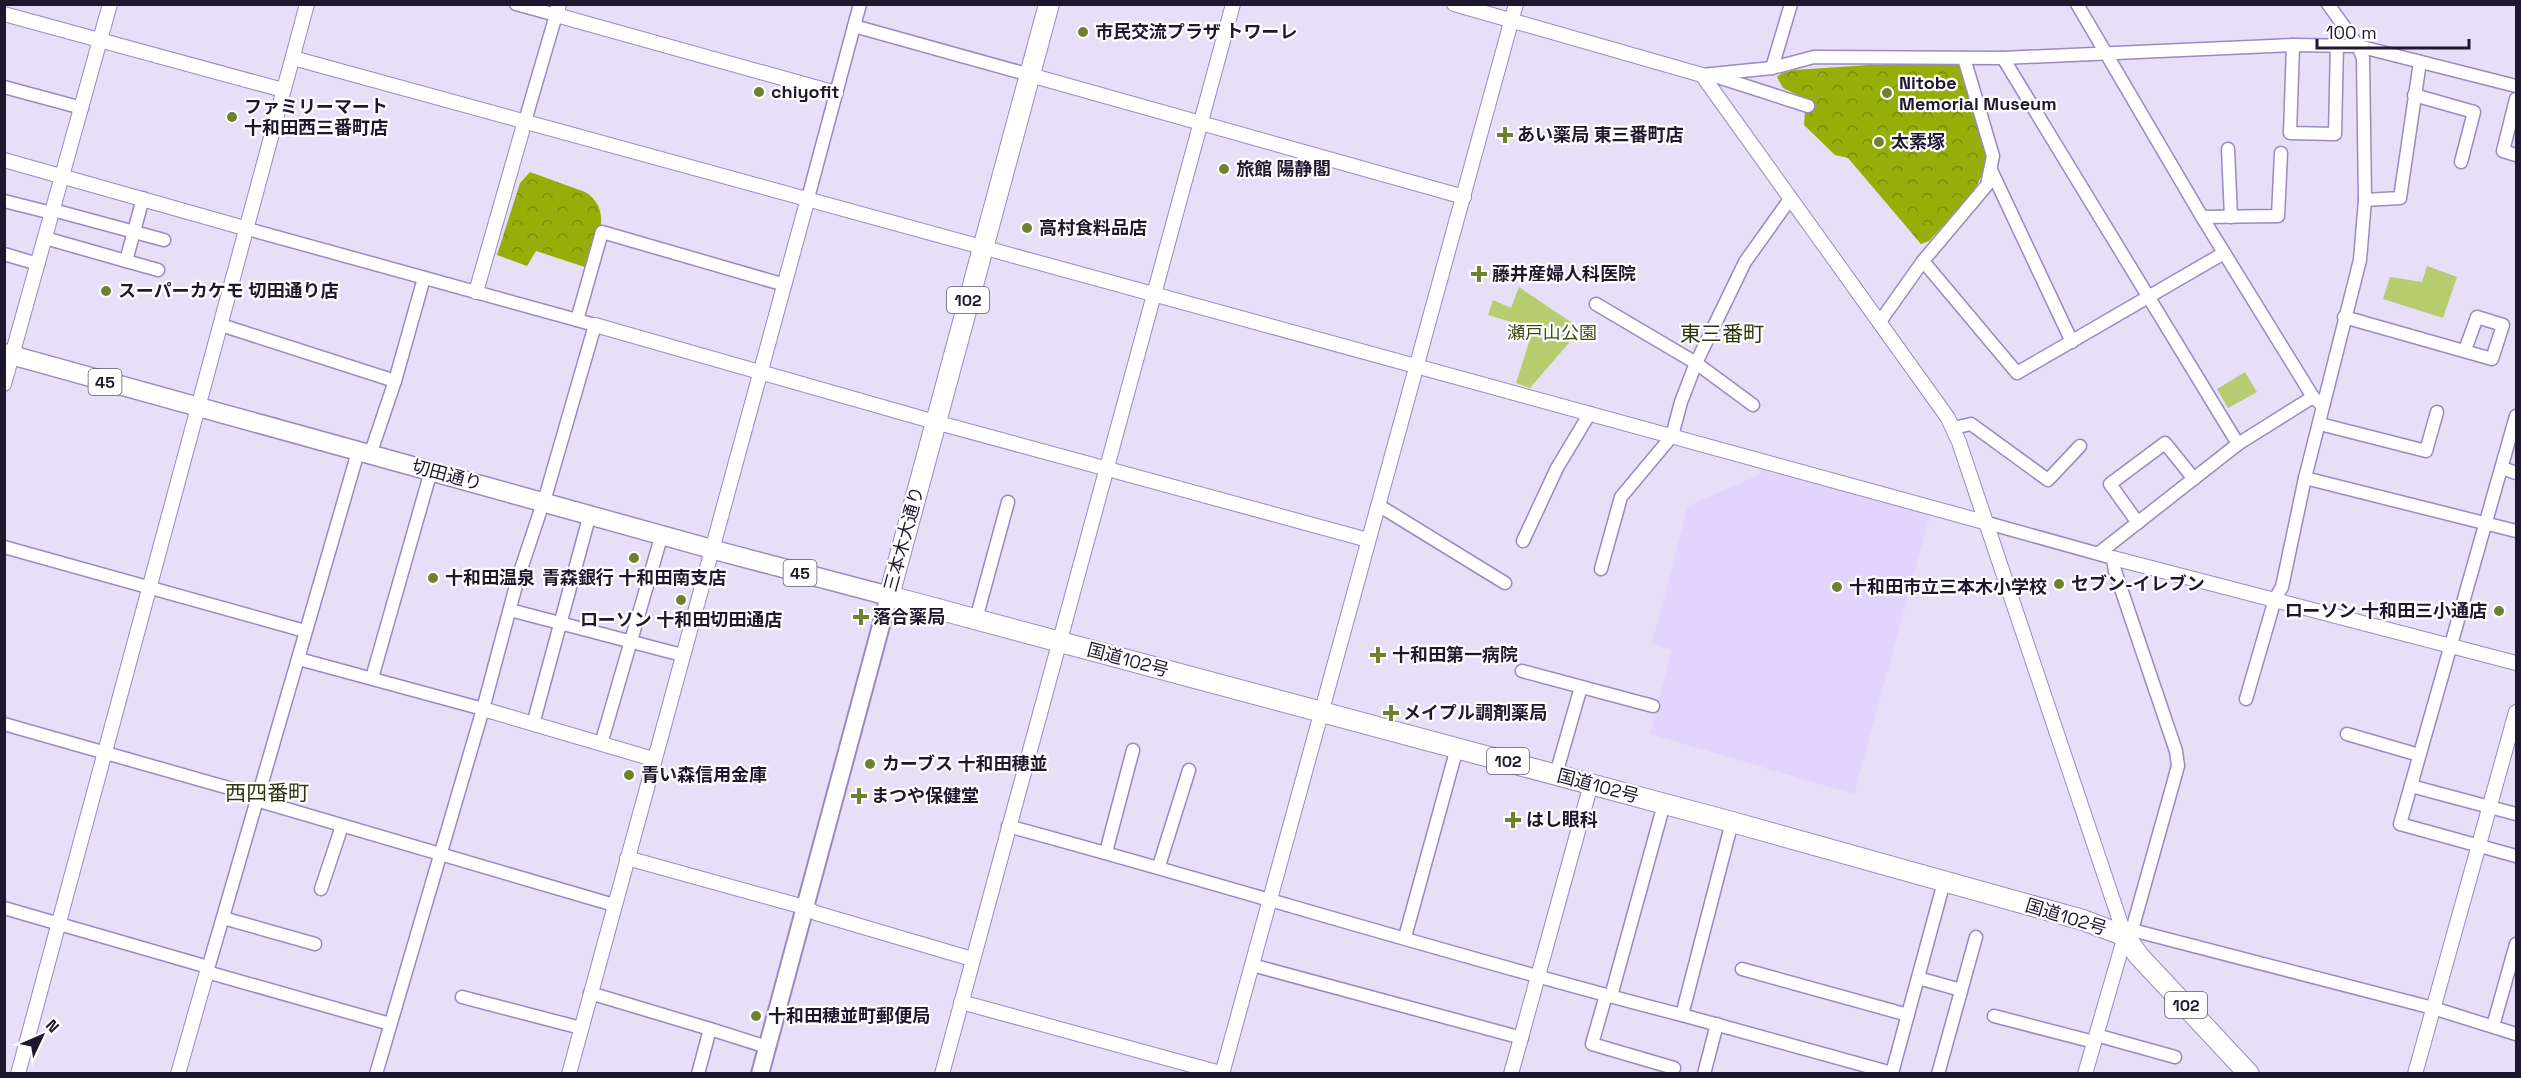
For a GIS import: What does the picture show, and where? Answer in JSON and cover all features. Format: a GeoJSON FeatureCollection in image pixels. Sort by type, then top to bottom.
{"type":"FeatureCollection","features":[{"type":"Feature","properties":{"kind":"highway","name":"三本木大通り"},"geometry":{"type":"LineString","coordinates":[[889,596],[1049,4]]}},
{"type":"Feature","properties":{"kind":"highway","name":"国道102号"},"geometry":{"type":"LineString","coordinates":[[889,596],[1556,774],[2128,933],[2138,955],[2249,1074]]}},
{"type":"Feature","properties":{"kind":"main road","name":"切田通り"},"geometry":{"type":"LineString","coordinates":[[9,355],[889,596]]}},
{"type":"Feature","properties":{"kind":"main road","name":"三本木大通り"},"geometry":{"type":"LineString","coordinates":[[759,1074],[889,596]]}},
{"type":"Feature","properties":{"kind":"street"},"geometry":{"type":"LineString","coordinates":[[4,384],[9,355],[38,264],[110,4]]}},
{"type":"Feature","properties":{"kind":"street"},"geometry":{"type":"LineString","coordinates":[[18,1074],[307,4]]}},
{"type":"Feature","properties":{"kind":"street"},"geometry":{"type":"LineString","coordinates":[[516,4],[558,10],[836,93]]}},
{"type":"Feature","properties":{"kind":"street"},"geometry":{"type":"LineString","coordinates":[[569,1074],[860,4]]}},
{"type":"Feature","properties":{"kind":"street"},"geometry":{"type":"LineString","coordinates":[[942,1074],[1233,4]]}},
{"type":"Feature","properties":{"kind":"street"},"geometry":{"type":"LineString","coordinates":[[1454,4],[1808,106]]}},
{"type":"Feature","properties":{"kind":"street"},"geometry":{"type":"LineString","coordinates":[[961,1002],[1222,1073],[1516,4]]}},
{"type":"Feature","properties":{"kind":"street"},"geometry":{"type":"LineString","coordinates":[[1772,68],[1791,4]]}},
{"type":"Feature","properties":{"kind":"street"},"geometry":{"type":"LineString","coordinates":[[2077,4],[2224,253],[2313,397],[2324,406]]}},
{"type":"Feature","properties":{"kind":"street"},"geometry":{"type":"LineString","coordinates":[[2246,699],[2275,599],[2282,587],[2305,478],[2360,260],[2365,200],[2363,58],[2358,46],[2328,4]]}},
{"type":"Feature","properties":{"kind":"street"},"geometry":{"type":"LineString","coordinates":[[476,292],[558,10]]}},
{"type":"Feature","properties":{"kind":"street"},"geometry":{"type":"LineString","coordinates":[[4,14],[283,90]]}},
{"type":"Feature","properties":{"kind":"street"},"geometry":{"type":"LineString","coordinates":[[854,26],[1464,197]]}},
{"type":"Feature","properties":{"kind":"street"},"geometry":{"type":"LineString","coordinates":[[2293,45],[2290,133],[2335,134],[2337,45]]}},
{"type":"Feature","properties":{"kind":"street"},"geometry":{"type":"LineString","coordinates":[[1706,75],[1772,68],[1814,57],[2003,58],[2337,45],[2358,46],[2517,86]]}},
{"type":"Feature","properties":{"kind":"street"},"geometry":{"type":"LineString","coordinates":[[293,58],[2114,558],[2517,663]]}},
{"type":"Feature","properties":{"kind":"street"},"geometry":{"type":"LineString","coordinates":[[1879,322],[1923,261],[1987,185],[1993,156],[1964,58]]}},
{"type":"Feature","properties":{"kind":"street"},"geometry":{"type":"LineString","coordinates":[[2003,58],[2238,444]]}},
{"type":"Feature","properties":{"kind":"street"},"geometry":{"type":"LineString","coordinates":[[2365,200],[2400,198],[2420,62]]}},
{"type":"Feature","properties":{"kind":"street"},"geometry":{"type":"LineString","coordinates":[[1706,75],[1790,200],[1953,428],[2128,933]]}},
{"type":"Feature","properties":{"kind":"street"},"geometry":{"type":"LineString","coordinates":[[4,87],[82,108]]}},
{"type":"Feature","properties":{"kind":"street"},"geometry":{"type":"LineString","coordinates":[[2414,95],[2474,112],[2461,162]]}},
{"type":"Feature","properties":{"kind":"street"},"geometry":{"type":"LineString","coordinates":[[2517,99],[2503,151],[2517,155]]}},
{"type":"Feature","properties":{"kind":"street"},"geometry":{"type":"LineString","coordinates":[[2228,149],[2231,217]]}},
{"type":"Feature","properties":{"kind":"street"},"geometry":{"type":"LineString","coordinates":[[2202,217],[2278,216],[2281,153]]}},
{"type":"Feature","properties":{"kind":"street"},"geometry":{"type":"LineString","coordinates":[[4,160],[935,422],[1368,540]]}},
{"type":"Feature","properties":{"kind":"street"},"geometry":{"type":"LineString","coordinates":[[1991,170],[2072,342]]}},
{"type":"Feature","properties":{"kind":"street"},"geometry":{"type":"LineString","coordinates":[[126,261],[143,198]]}},
{"type":"Feature","properties":{"kind":"street"},"geometry":{"type":"LineString","coordinates":[[1600,569],[1621,497],[1672,436],[1681,402],[1696,363],[1745,262],[1790,200]]}},
{"type":"Feature","properties":{"kind":"street"},"geometry":{"type":"LineString","coordinates":[[4,201],[164,240]]}},
{"type":"Feature","properties":{"kind":"street"},"geometry":{"type":"LineString","coordinates":[[577,320],[602,232],[784,285]]}},
{"type":"Feature","properties":{"kind":"street"},"geometry":{"type":"LineString","coordinates":[[45,238],[158,270]]}},
{"type":"Feature","properties":{"kind":"street"},"geometry":{"type":"LineString","coordinates":[[1923,261],[2017,373],[2224,253]]}},
{"type":"Feature","properties":{"kind":"street"},"geometry":{"type":"LineString","coordinates":[[4,254],[38,264]]}},
{"type":"Feature","properties":{"kind":"street"},"geometry":{"type":"LineString","coordinates":[[178,1074],[305,631],[364,454],[395,381],[424,278]]}},
{"type":"Feature","properties":{"kind":"street"},"geometry":{"type":"LineString","coordinates":[[1596,304],[1696,363],[1753,405]]}},
{"type":"Feature","properties":{"kind":"street"},"geometry":{"type":"LineString","coordinates":[[2344,317],[2465,351]]}},
{"type":"Feature","properties":{"kind":"street"},"geometry":{"type":"LineString","coordinates":[[221,325],[395,381]]}},
{"type":"Feature","properties":{"kind":"street"},"geometry":{"type":"LineString","coordinates":[[376,1074],[595,325]]}},
{"type":"Feature","properties":{"kind":"street"},"geometry":{"type":"LineString","coordinates":[[2098,553],[2238,444],[2313,397]]}},
{"type":"Feature","properties":{"kind":"street"},"geometry":{"type":"LineString","coordinates":[[2320,424],[2426,451],[2437,412]]}},
{"type":"Feature","properties":{"kind":"street"},"geometry":{"type":"LineString","coordinates":[[1523,541],[1557,468],[1590,413]]}},
{"type":"Feature","properties":{"kind":"street"},"geometry":{"type":"LineString","coordinates":[[2517,416],[2400,824],[2517,856]]}},
{"type":"Feature","properties":{"kind":"street"},"geometry":{"type":"LineString","coordinates":[[1953,428],[1971,424],[2048,480],[2080,446]]}},
{"type":"Feature","properties":{"kind":"street"},"geometry":{"type":"LineString","coordinates":[[2138,523],[2110,484],[2165,443],[2194,479]]}},
{"type":"Feature","properties":{"kind":"street"},"geometry":{"type":"LineString","coordinates":[[2502,468],[2517,472]]}},
{"type":"Feature","properties":{"kind":"street"},"geometry":{"type":"LineString","coordinates":[[372,678],[431,471]]}},
{"type":"Feature","properties":{"kind":"street"},"geometry":{"type":"LineString","coordinates":[[2305,478],[2517,531]]}},
{"type":"Feature","properties":{"kind":"street"},"geometry":{"type":"LineString","coordinates":[[976,619],[1008,502]]}},
{"type":"Feature","properties":{"kind":"street"},"geometry":{"type":"LineString","coordinates":[[1378,505],[1505,584]]}},
{"type":"Feature","properties":{"kind":"street"},"geometry":{"type":"LineString","coordinates":[[533,724],[559,621],[590,514]]}},
{"type":"Feature","properties":{"kind":"street"},"geometry":{"type":"LineString","coordinates":[[601,744],[662,534]]}},
{"type":"Feature","properties":{"kind":"street"},"geometry":{"type":"LineString","coordinates":[[4,547],[305,631]]}},
{"type":"Feature","properties":{"kind":"street"},"geometry":{"type":"LineString","coordinates":[[2085,1074],[2178,766],[2176,751],[2115,571],[2114,558]]}},
{"type":"Feature","properties":{"kind":"street"},"geometry":{"type":"LineString","coordinates":[[510,610],[682,655]]}},
{"type":"Feature","properties":{"kind":"street"},"geometry":{"type":"LineString","coordinates":[[298,658],[653,759]]}},
{"type":"Feature","properties":{"kind":"street"},"geometry":{"type":"LineString","coordinates":[[1522,670],[1653,706]]}},
{"type":"Feature","properties":{"kind":"street"},"geometry":{"type":"LineString","coordinates":[[1556,774],[1581,687]]}},
{"type":"Feature","properties":{"kind":"street"},"geometry":{"type":"LineString","coordinates":[[2415,1074],[2517,712]]}},
{"type":"Feature","properties":{"kind":"street"},"geometry":{"type":"LineString","coordinates":[[4,724],[614,906]]}},
{"type":"Feature","properties":{"kind":"street"},"geometry":{"type":"LineString","coordinates":[[2347,734],[2419,755]]}},
{"type":"Feature","properties":{"kind":"street"},"geometry":{"type":"LineString","coordinates":[[1405,937],[1457,748]]}},
{"type":"Feature","properties":{"kind":"street"},"geometry":{"type":"LineString","coordinates":[[1106,852],[1133,750]]}},
{"type":"Feature","properties":{"kind":"street"},"geometry":{"type":"LineString","coordinates":[[1159,867],[1189,770]]}},
{"type":"Feature","properties":{"kind":"street"},"geometry":{"type":"LineString","coordinates":[[1512,1074],[1591,784]]}},
{"type":"Feature","properties":{"kind":"street"},"geometry":{"type":"LineString","coordinates":[[2411,786],[2517,814]]}},
{"type":"Feature","properties":{"kind":"street"},"geometry":{"type":"LineString","coordinates":[[1664,804],[1609,996],[1592,1044],[1674,1068]]}},
{"type":"Feature","properties":{"kind":"street"},"geometry":{"type":"LineString","coordinates":[[1682,1015],[1732,822]]}},
{"type":"Feature","properties":{"kind":"street"},"geometry":{"type":"LineString","coordinates":[[321,889],[342,826]]}},
{"type":"Feature","properties":{"kind":"street"},"geometry":{"type":"LineString","coordinates":[[1008,826],[1609,996],[1892,1073],[1944,882]]}},
{"type":"Feature","properties":{"kind":"street"},"geometry":{"type":"LineString","coordinates":[[627,858],[804,907],[816,913],[972,959]]}},
{"type":"Feature","properties":{"kind":"street"},"geometry":{"type":"LineString","coordinates":[[4,908],[390,1024]]}},
{"type":"Feature","properties":{"kind":"street"},"geometry":{"type":"LineString","coordinates":[[223,918],[315,944]]}},
{"type":"Feature","properties":{"kind":"street"},"geometry":{"type":"LineString","coordinates":[[2128,933],[2433,1008],[2517,1034]]}},
{"type":"Feature","properties":{"kind":"street"},"geometry":{"type":"LineString","coordinates":[[1938,1074],[1976,937]]}},
{"type":"Feature","properties":{"kind":"street"},"geometry":{"type":"LineString","coordinates":[[2493,1026],[2516,945]]}},
{"type":"Feature","properties":{"kind":"street"},"geometry":{"type":"LineString","coordinates":[[1252,965],[1522,1038]]}},
{"type":"Feature","properties":{"kind":"street"},"geometry":{"type":"LineString","coordinates":[[1743,969],[1908,1015]]}},
{"type":"Feature","properties":{"kind":"street"},"geometry":{"type":"LineString","coordinates":[[1918,978],[1961,990]]}},
{"type":"Feature","properties":{"kind":"street"},"geometry":{"type":"LineString","coordinates":[[590,993],[767,1047]]}},
{"type":"Feature","properties":{"kind":"street"},"geometry":{"type":"LineString","coordinates":[[462,997],[581,1028]]}},
{"type":"Feature","properties":{"kind":"street"},"geometry":{"type":"LineString","coordinates":[[1994,1016],[2175,1058]]}},
{"type":"Feature","properties":{"kind":"street"},"geometry":{"type":"LineString","coordinates":[[1704,1074],[1717,1024]]}},
{"type":"Feature","properties":{"kind":"street"},"geometry":{"type":"LineString","coordinates":[[698,1074],[710,1029]]}},
{"type":"Feature","properties":{"kind":"shaded area","name":"十和田市立三本木小学校"},"geometry":{"type":"Polygon","coordinates":[[[1761,469],[1930,515],[1854,794],[1650,734],[1672,650],[1652,644],[1688,506],[1759,475],[1761,469]]]}},
{"type":"Feature","properties":{"kind":"green space"},"geometry":{"type":"Polygon","coordinates":[[[1963,64],[1981,96],[1992,129],[1986,168],[1971,196],[1929,241],[1921,244],[1848,158],[1835,155],[1804,125],[1806,99],[1783,88],[1777,77],[1794,70],[1869,65],[1963,64]]]}},
{"type":"Feature","properties":{"kind":"green space"},"geometry":{"type":"Polygon","coordinates":[[[530,172],[585,192],[594,199],[599,208],[601,227],[588,268],[536,251],[527,266],[497,255],[520,183],[530,172]]]}},
{"type":"Feature","properties":{"kind":"green space"},"geometry":{"type":"Polygon","coordinates":[[[2427,266],[2457,277],[2443,318],[2383,299],[2390,277],[2422,282],[2427,266]]]}},
{"type":"Feature","properties":{"kind":"green space","name":"瀬戸山公園"},"geometry":{"type":"Polygon","coordinates":[[[1519,287],[1581,329],[1530,388],[1516,383],[1532,333],[1531,328],[1488,315],[1493,300],[1511,308],[1519,287]]]}},
{"type":"Feature","properties":{"kind":"green space"},"geometry":{"type":"Polygon","coordinates":[[[2245,372],[2257,392],[2228,408],[2217,389],[2245,372]]]}},
{"type":"Feature","properties":{"kind":"place","name":"市民交流プラザ トワーレ"},"geometry":{"type":"Point","coordinates":[1083,32]}},
{"type":"Feature","properties":{"kind":"place","name":"chiyofit"},"geometry":{"type":"Point","coordinates":[759,92]}},
{"type":"Feature","properties":{"kind":"place","name":"Nitobe Memorial Museum"},"geometry":{"type":"Point","coordinates":[1887,93]}},
{"type":"Feature","properties":{"kind":"place","name":"ファミリーマート 十和田西三番町店"},"geometry":{"type":"Point","coordinates":[232,117]}},
{"type":"Feature","properties":{"kind":"place","name":"あい薬局 東三番町店"},"geometry":{"type":"Point","coordinates":[1505,135]}},
{"type":"Feature","properties":{"kind":"place","name":"太素塚"},"geometry":{"type":"Point","coordinates":[1879,142]}},
{"type":"Feature","properties":{"kind":"place","name":"旅館 陽静閣"},"geometry":{"type":"Point","coordinates":[1224,169]}},
{"type":"Feature","properties":{"kind":"place","name":"高村食料品店"},"geometry":{"type":"Point","coordinates":[1027,228]}},
{"type":"Feature","properties":{"kind":"place","name":"藤井産婦人科医院"},"geometry":{"type":"Point","coordinates":[1479,274]}},
{"type":"Feature","properties":{"kind":"place","name":"スーパーカケモ 切田通り店"},"geometry":{"type":"Point","coordinates":[106,291]}},
{"type":"Feature","properties":{"kind":"place","name":"青森銀行 十和田南支店"},"geometry":{"type":"Point","coordinates":[634,558]}},
{"type":"Feature","properties":{"kind":"place","name":"十和田温泉"},"geometry":{"type":"Point","coordinates":[433,578]}},
{"type":"Feature","properties":{"kind":"place","name":"セブン-イレブン"},"geometry":{"type":"Point","coordinates":[2059,584]}},
{"type":"Feature","properties":{"kind":"place","name":"十和田市立三本木小学校"},"geometry":{"type":"Point","coordinates":[1837,587]}},
{"type":"Feature","properties":{"kind":"place","name":"ローソン 十和田切田通店"},"geometry":{"type":"Point","coordinates":[681,600]}},
{"type":"Feature","properties":{"kind":"place","name":"ローソン 十和田三小通店"},"geometry":{"type":"Point","coordinates":[2499,611]}},
{"type":"Feature","properties":{"kind":"place","name":"落合薬局"},"geometry":{"type":"Point","coordinates":[861,617]}},
{"type":"Feature","properties":{"kind":"place","name":"十和田第一病院"},"geometry":{"type":"Point","coordinates":[1378,655]}},
{"type":"Feature","properties":{"kind":"place","name":"メイプル調剤薬局"},"geometry":{"type":"Point","coordinates":[1391,713]}},
{"type":"Feature","properties":{"kind":"place","name":"カーブス 十和田穂並"},"geometry":{"type":"Point","coordinates":[870,764]}},
{"type":"Feature","properties":{"kind":"place","name":"青い森信用金庫"},"geometry":{"type":"Point","coordinates":[629,775]}},
{"type":"Feature","properties":{"kind":"place","name":"まつや保健堂"},"geometry":{"type":"Point","coordinates":[859,796]}},
{"type":"Feature","properties":{"kind":"place","name":"はし眼科"},"geometry":{"type":"Point","coordinates":[1513,820]}},
{"type":"Feature","properties":{"kind":"place","name":"十和田穂並町郵便局"},"geometry":{"type":"Point","coordinates":[756,1016]}},
{"type":"Feature","properties":{"kind":"district","name":"東三番町"},"geometry":{"type":"Point","coordinates":[1722,334]}},
{"type":"Feature","properties":{"kind":"district","name":"西四番町"},"geometry":{"type":"Point","coordinates":[267,793]}}]}
